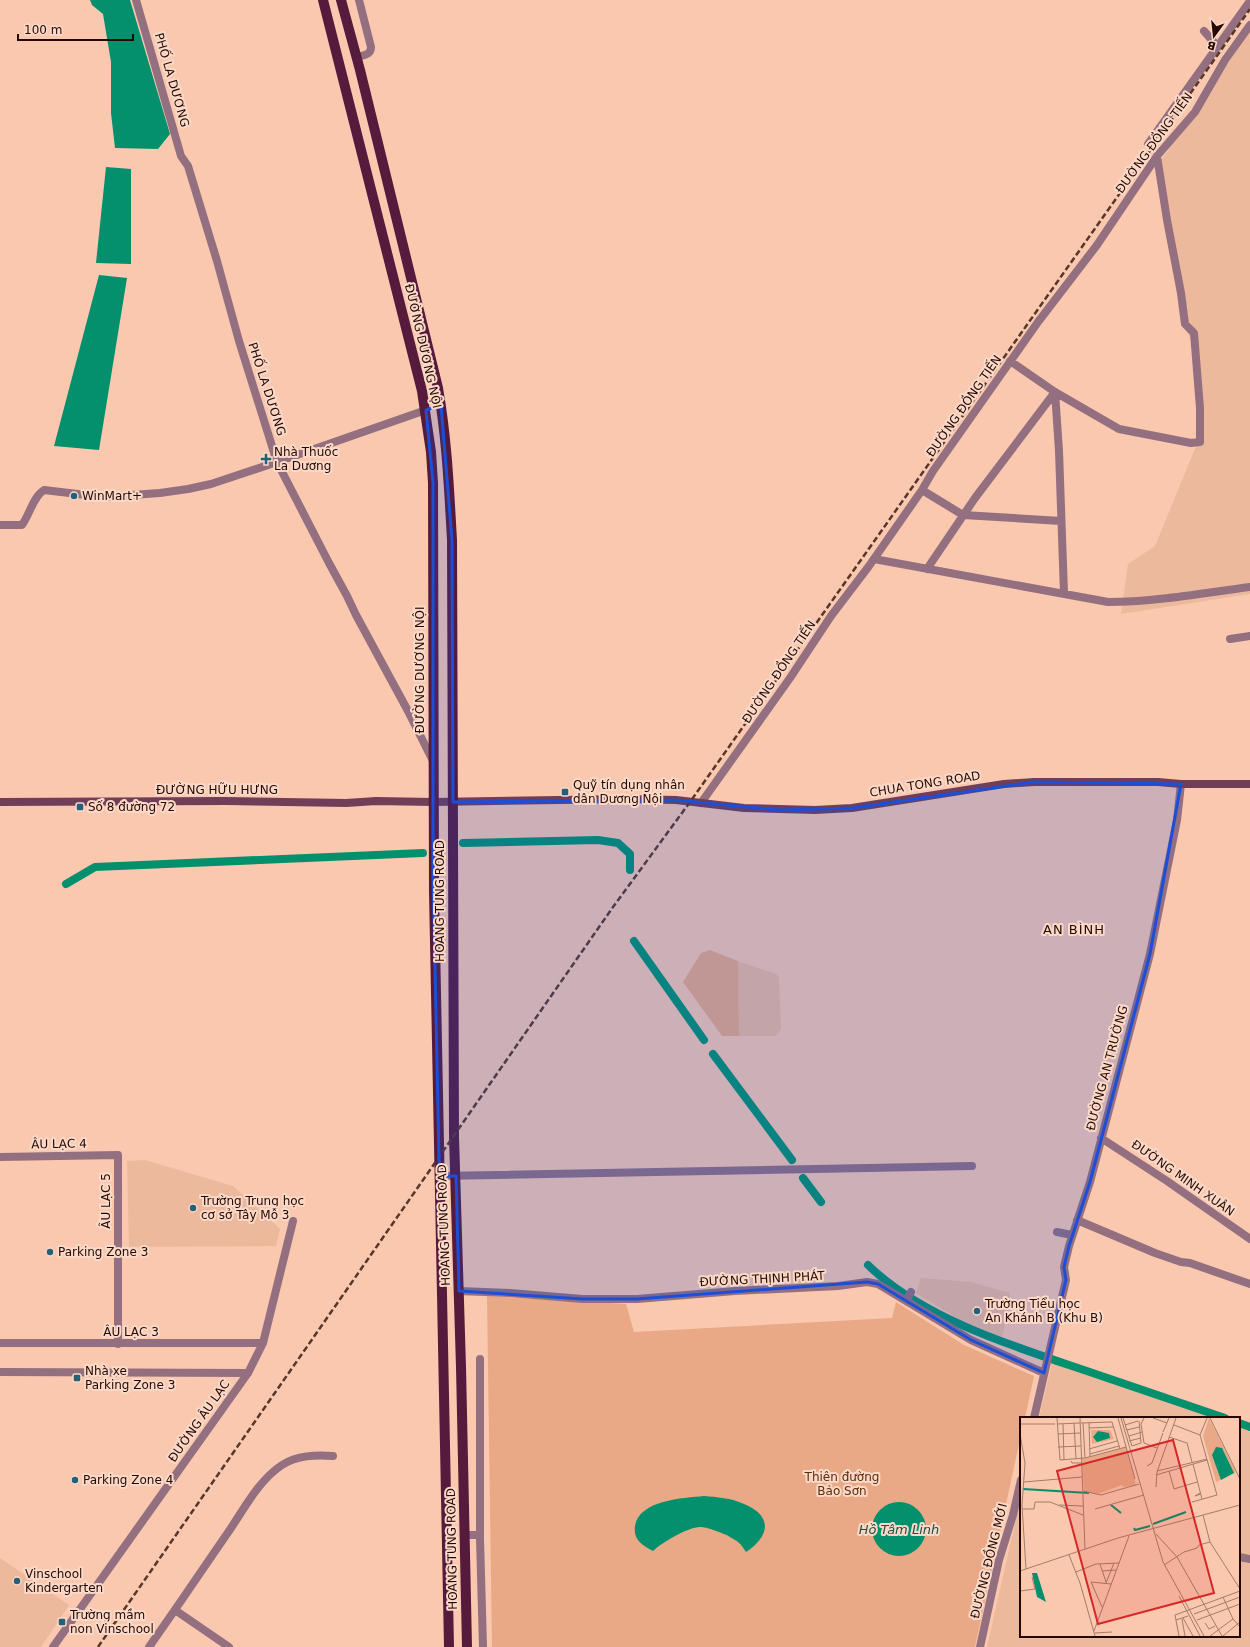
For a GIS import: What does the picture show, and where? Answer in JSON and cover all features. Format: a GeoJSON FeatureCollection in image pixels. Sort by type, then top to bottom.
{"type":"FeatureCollection","features":[{"type":"Feature","properties":{"kind":"main road","name":"ĐƯỜNG DƯƠNG NỘI"},"geometry":{"type":"LineString","coordinates":[[323,0],[426,410],[433,482],[433,802]]}},
{"type":"Feature","properties":{"kind":"main road","name":"ĐƯỜNG DƯƠNG NỘI"},"geometry":{"type":"LineString","coordinates":[[340,0],[356,57],[441,405],[448,460],[452,540],[453,802]]}},
{"type":"Feature","properties":{"kind":"main road"},"geometry":{"type":"LineString","coordinates":[[426,410],[441,405]]}},
{"type":"Feature","properties":{"kind":"main road","name":"CHUA TONG ROAD"},"geometry":{"type":"LineString","coordinates":[[453,802],[626,799],[676,800],[744,808],[815,810],[852,808],[1004,784],[1034,782],[1250,784]]}},
{"type":"Feature","properties":{"kind":"main road","name":"ĐƯỜNG HỮU HƯNG"},"geometry":{"type":"LineString","coordinates":[[0,802],[453,802]]}},
{"type":"Feature","properties":{"kind":"main road","name":"HOANG TUNG ROAD"},"geometry":{"type":"LineString","coordinates":[[433,802],[442,1364],[449,1647]]}},
{"type":"Feature","properties":{"kind":"main road","name":"HOANG TUNG ROAD"},"geometry":{"type":"LineString","coordinates":[[453,802],[454,1137],[461,1362],[467,1647]]}},
{"type":"Feature","properties":{"kind":"main road"},"geometry":{"type":"LineString","coordinates":[[442,1364],[461,1362]]}},
{"type":"Feature","properties":{"kind":"main road"},"geometry":{"type":"LineString","coordinates":[[446,1516],[464,1514]]}},
{"type":"Feature","properties":{"kind":"street","name":"PHỐ LA DƯƠNG"},"geometry":{"type":"LineString","coordinates":[[136,0],[181,156],[188,166],[217,261],[239,341],[277,462],[356,616],[434,762]]}},
{"type":"Feature","properties":{"kind":"street"},"geometry":{"type":"LineString","coordinates":[[356,57],[369,54],[371,51],[359,0]]}},
{"type":"Feature","properties":{"kind":"street"},"geometry":{"type":"LineString","coordinates":[[1148,144],[1250,1]]}},
{"type":"Feature","properties":{"kind":"street","name":"ĐƯỜNG ĐỒNG TIẾN"},"geometry":{"type":"LineString","coordinates":[[701,803],[790,678],[831,616],[874,559],[1010,361],[1097,245],[1157,156],[1195,112],[1225,60],[1250,25]]}},
{"type":"Feature","properties":{"kind":"street"},"geometry":{"type":"LineString","coordinates":[[1204,31],[1218,47]]}},
{"type":"Feature","properties":{"kind":"street"},"geometry":{"type":"LineString","coordinates":[[1010,361],[1055,392],[1119,429],[1191,443],[1200,442],[1200,408],[1194,333],[1185,324],[1157,156]]}},
{"type":"Feature","properties":{"kind":"street"},"geometry":{"type":"LineString","coordinates":[[927,569],[963,515],[1055,392]]}},
{"type":"Feature","properties":{"kind":"street"},"geometry":{"type":"LineString","coordinates":[[1055,392],[1059,451],[1064,593]]}},
{"type":"Feature","properties":{"kind":"street"},"geometry":{"type":"LineString","coordinates":[[0,524],[22,525],[39,493],[44,490],[104,497],[160,493],[211,484],[426,410]]}},
{"type":"Feature","properties":{"kind":"street"},"geometry":{"type":"LineString","coordinates":[[922,490],[931,494],[963,515],[1061,521]]}},
{"type":"Feature","properties":{"kind":"street"},"geometry":{"type":"LineString","coordinates":[[874,559],[1108,602],[1250,587]]}},
{"type":"Feature","properties":{"kind":"street"},"geometry":{"type":"LineString","coordinates":[[1230,639],[1250,636]]}},
{"type":"Feature","properties":{"kind":"street","name":"ĐƯỜNG AN TRƯỜNG"},"geometry":{"type":"LineString","coordinates":[[1045,1369],[1066,1280],[1064,1267],[1072,1236],[1090,1182],[1150,954],[1176,820],[1181,784]]}},
{"type":"Feature","properties":{"kind":"street","name":"ĐƯỜNG MINH XUÂN"},"geometry":{"type":"LineString","coordinates":[[1102,1138],[1168,1181],[1250,1239]]}},
{"type":"Feature","properties":{"kind":"street","name":"ÂU LẠC 4"},"geometry":{"type":"LineString","coordinates":[[0,1157],[118,1155]]}},
{"type":"Feature","properties":{"kind":"street","name":"ÂU LẠC 5"},"geometry":{"type":"LineString","coordinates":[[118,1155],[118,1344]]}},
{"type":"Feature","properties":{"kind":"street"},"geometry":{"type":"LineString","coordinates":[[440,1176],[972,1166]]}},
{"type":"Feature","properties":{"kind":"street"},"geometry":{"type":"LineString","coordinates":[[1077,1220],[1155,1253],[1181,1262],[1190,1263],[1250,1284]]}},
{"type":"Feature","properties":{"kind":"street","name":"ĐƯỜNG ÂU LẠC"},"geometry":{"type":"LineString","coordinates":[[53,1647],[248,1373],[263,1343],[293,1222]]}},
{"type":"Feature","properties":{"kind":"street"},"geometry":{"type":"LineString","coordinates":[[1057,1232],[1072,1236]]}},
{"type":"Feature","properties":{"kind":"street","name":"ĐƯỜNG THỊNH PHÁT"},"geometry":{"type":"LineString","coordinates":[[459,1291],[510,1293],[582,1300],[637,1299],[735,1291],[838,1286],[867,1282],[878,1284],[908,1296],[971,1340],[1045,1369]]}},
{"type":"Feature","properties":{"kind":"street","name":"ÂU LẠC 3"},"geometry":{"type":"LineString","coordinates":[[0,1343],[263,1343]]}},
{"type":"Feature","properties":{"kind":"street"},"geometry":{"type":"LineString","coordinates":[[480,1360],[480,1535],[483,1647]]}},
{"type":"Feature","properties":{"kind":"street"},"geometry":{"type":"LineString","coordinates":[[1034,1417],[1045,1369]]}},
{"type":"Feature","properties":{"kind":"street"},"geometry":{"type":"LineString","coordinates":[[0,1372],[248,1373]]}},
{"type":"Feature","properties":{"kind":"street"},"geometry":{"type":"LineString","coordinates":[[148,1647],[250,1501],[273,1471],[284,1463],[299,1457],[316,1455],[333,1456]]}},
{"type":"Feature","properties":{"kind":"street","name":"ĐƯỜNG ĐỒNG MỚI"},"geometry":{"type":"LineString","coordinates":[[980,1647],[999,1560],[1017,1515],[1020,1489]]}},
{"type":"Feature","properties":{"kind":"street"},"geometry":{"type":"LineString","coordinates":[[465,1535],[480,1535]]}},
{"type":"Feature","properties":{"kind":"street"},"geometry":{"type":"LineString","coordinates":[[1240,1556],[1250,1559]]}},
{"type":"Feature","properties":{"kind":"street"},"geometry":{"type":"LineString","coordinates":[[175,1610],[229,1647]]}},
{"type":"Feature","properties":{"kind":"highlighted area"},"geometry":{"type":"Polygon","coordinates":[[[441,405],[452,540],[453,802],[676,800],[780,810],[852,808],[1034,782],[1181,784],[1150,954],[1090,1182],[1069,1246],[1064,1267],[1066,1280],[1044,1373],[971,1340],[878,1284],[867,1282],[637,1299],[583,1299],[459,1291],[456,1176],[440,1176],[433,873],[433,483],[426,410],[441,405]]]}},
{"type":"Feature","properties":{"kind":"shaded area"},"geometry":{"type":"Polygon","coordinates":[[[1250,31],[1250,594],[1121,614],[1128,564],[1155,546],[1199,439],[1191,340],[1180,319],[1160,162],[1250,31]]]}},
{"type":"Feature","properties":{"kind":"shaded area"},"geometry":{"type":"Polygon","coordinates":[[[738,961],[776,974],[779,977],[781,1030],[775,1036],[739,1036],[738,961]]]}},
{"type":"Feature","properties":{"kind":"shaded area","name":"Trường Trung học cơ sở Tây Mỗ 3"},"geometry":{"type":"Polygon","coordinates":[[[145,1160],[233,1186],[280,1229],[276,1246],[129,1247],[127,1161],[145,1160]]]}},
{"type":"Feature","properties":{"kind":"shaded area","name":"Trường Tiểu học An Khánh B (Khu B)"},"geometry":{"type":"Polygon","coordinates":[[[921,1278],[971,1282],[1010,1293],[1002,1337],[962,1321],[916,1293],[921,1278]]]}},
{"type":"Feature","properties":{"kind":"shaded area"},"geometry":{"type":"Polygon","coordinates":[[[1052,1363],[1211,1417],[1039,1417],[1052,1363]]]}},
{"type":"Feature","properties":{"kind":"shaded area"},"geometry":{"type":"Polygon","coordinates":[[[1240,1427],[1250,1430],[1250,1647],[987,1647],[1020,1501],[1020,1637],[1240,1637],[1240,1427]]]}},
{"type":"Feature","properties":{"kind":"shaded area","name":"Vinschool Kindergarten"},"geometry":{"type":"Polygon","coordinates":[[[0,1558],[69,1605],[41,1647],[0,1647],[0,1558]]]}},
{"type":"Feature","properties":{"kind":"green space"},"geometry":{"type":"Polygon","coordinates":[[[710,950],[738,961],[739,1036],[722,1036],[683,982],[701,953],[710,950]]]}},
{"type":"Feature","properties":{"kind":"green space","name":"Thiên đường Bảo Sơn"},"geometry":{"type":"Polygon","coordinates":[[[487,1296],[626,1304],[634,1332],[892,1318],[896,1302],[964,1345],[1034,1376],[1025,1417],[1020,1417],[1020,1440],[975,1647],[492,1647],[487,1296]]]}},
{"type":"Feature","properties":{"kind":"water"},"geometry":{"type":"Polygon","coordinates":[[[90,0],[130,0],[170,134],[158,149],[115,148],[111,113],[111,62],[103,14],[92,5],[90,0]]]}},
{"type":"Feature","properties":{"kind":"water"},"geometry":{"type":"Polygon","coordinates":[[[106,167],[131,169],[131,264],[96,263],[106,167]]]}},
{"type":"Feature","properties":{"kind":"water"},"geometry":{"type":"Polygon","coordinates":[[[99,275],[127,278],[99,450],[54,446],[99,275]]]}},
{"type":"Feature","properties":{"kind":"water"},"geometry":{"type":"Polygon","coordinates":[[[704,1496],[734,1500],[744,1504],[760,1514],[764,1520],[764,1533],[754,1546],[746,1552],[740,1544],[730,1537],[704,1527],[682,1532],[653,1551],[639,1542],[635,1535],[635,1526],[638,1517],[645,1511],[663,1502],[704,1496]]]}},
{"type":"Feature","properties":{"kind":"water","name":"Hồ Tâm Linh"},"geometry":{"type":"Polygon","coordinates":[[[899,1502],[909,1504],[918,1510],[924,1519],[926,1529],[924,1539],[918,1548],[909,1554],[899,1556],[889,1554],[880,1548],[874,1539],[872,1529],[874,1519],[880,1510],[889,1504],[899,1502]]]}},
{"type":"Feature","properties":{"kind":"waterway"},"geometry":{"type":"LineString","coordinates":[[463,843],[598,840],[618,843],[630,854],[630,870]]}},
{"type":"Feature","properties":{"kind":"waterway"},"geometry":{"type":"LineString","coordinates":[[66,884],[95,867],[423,853]]}},
{"type":"Feature","properties":{"kind":"waterway"},"geometry":{"type":"LineString","coordinates":[[634,941],[704,1040]]}},
{"type":"Feature","properties":{"kind":"waterway"},"geometry":{"type":"LineString","coordinates":[[713,1054],[792,1160]]}},
{"type":"Feature","properties":{"kind":"waterway"},"geometry":{"type":"LineString","coordinates":[[803,1178],[821,1202]]}},
{"type":"Feature","properties":{"kind":"waterway"},"geometry":{"type":"LineString","coordinates":[[868,1265],[889,1283],[913,1300],[967,1327],[1024,1350],[1222,1417]]}},
{"type":"Feature","properties":{"kind":"waterway"},"geometry":{"type":"LineString","coordinates":[[1240,1423],[1250,1427]]}},
{"type":"Feature","properties":{"kind":"railway"},"geometry":{"type":"LineString","coordinates":[[98,1647],[613,907],[690,802],[1250,9]]}},
{"type":"Feature","properties":{"kind":"place","name":"Nhà Thuốc La Dương"},"geometry":{"type":"Point","coordinates":[266,459]}},
{"type":"Feature","properties":{"kind":"place","name":"WinMart+"},"geometry":{"type":"Point","coordinates":[74,496]}},
{"type":"Feature","properties":{"kind":"place","name":"Quỹ tín dụng nhân dân Dương Nội"},"geometry":{"type":"Point","coordinates":[565,792]}},
{"type":"Feature","properties":{"kind":"place","name":"Số 8 đường 72"},"geometry":{"type":"Point","coordinates":[80,807]}},
{"type":"Feature","properties":{"kind":"place","name":"Trường Trung học cơ sở Tây Mỗ 3"},"geometry":{"type":"Point","coordinates":[193,1208]}},
{"type":"Feature","properties":{"kind":"place","name":"Parking Zone 3"},"geometry":{"type":"Point","coordinates":[50,1252]}},
{"type":"Feature","properties":{"kind":"place","name":"Trường Tiểu học An Khánh B (Khu B)"},"geometry":{"type":"Point","coordinates":[977,1311]}},
{"type":"Feature","properties":{"kind":"place","name":"Nhà xe Parking Zone 3"},"geometry":{"type":"Point","coordinates":[77,1378]}},
{"type":"Feature","properties":{"kind":"place","name":"Parking Zone 4"},"geometry":{"type":"Point","coordinates":[75,1480]}},
{"type":"Feature","properties":{"kind":"place","name":"Vinschool Kindergarten"},"geometry":{"type":"Point","coordinates":[17,1581]}},
{"type":"Feature","properties":{"kind":"place","name":"Trường mầm non Vinschool"},"geometry":{"type":"Point","coordinates":[62,1622]}},
{"type":"Feature","properties":{"kind":"district","name":"AN BÌNH"},"geometry":{"type":"Point","coordinates":[1074,929]}}]}
